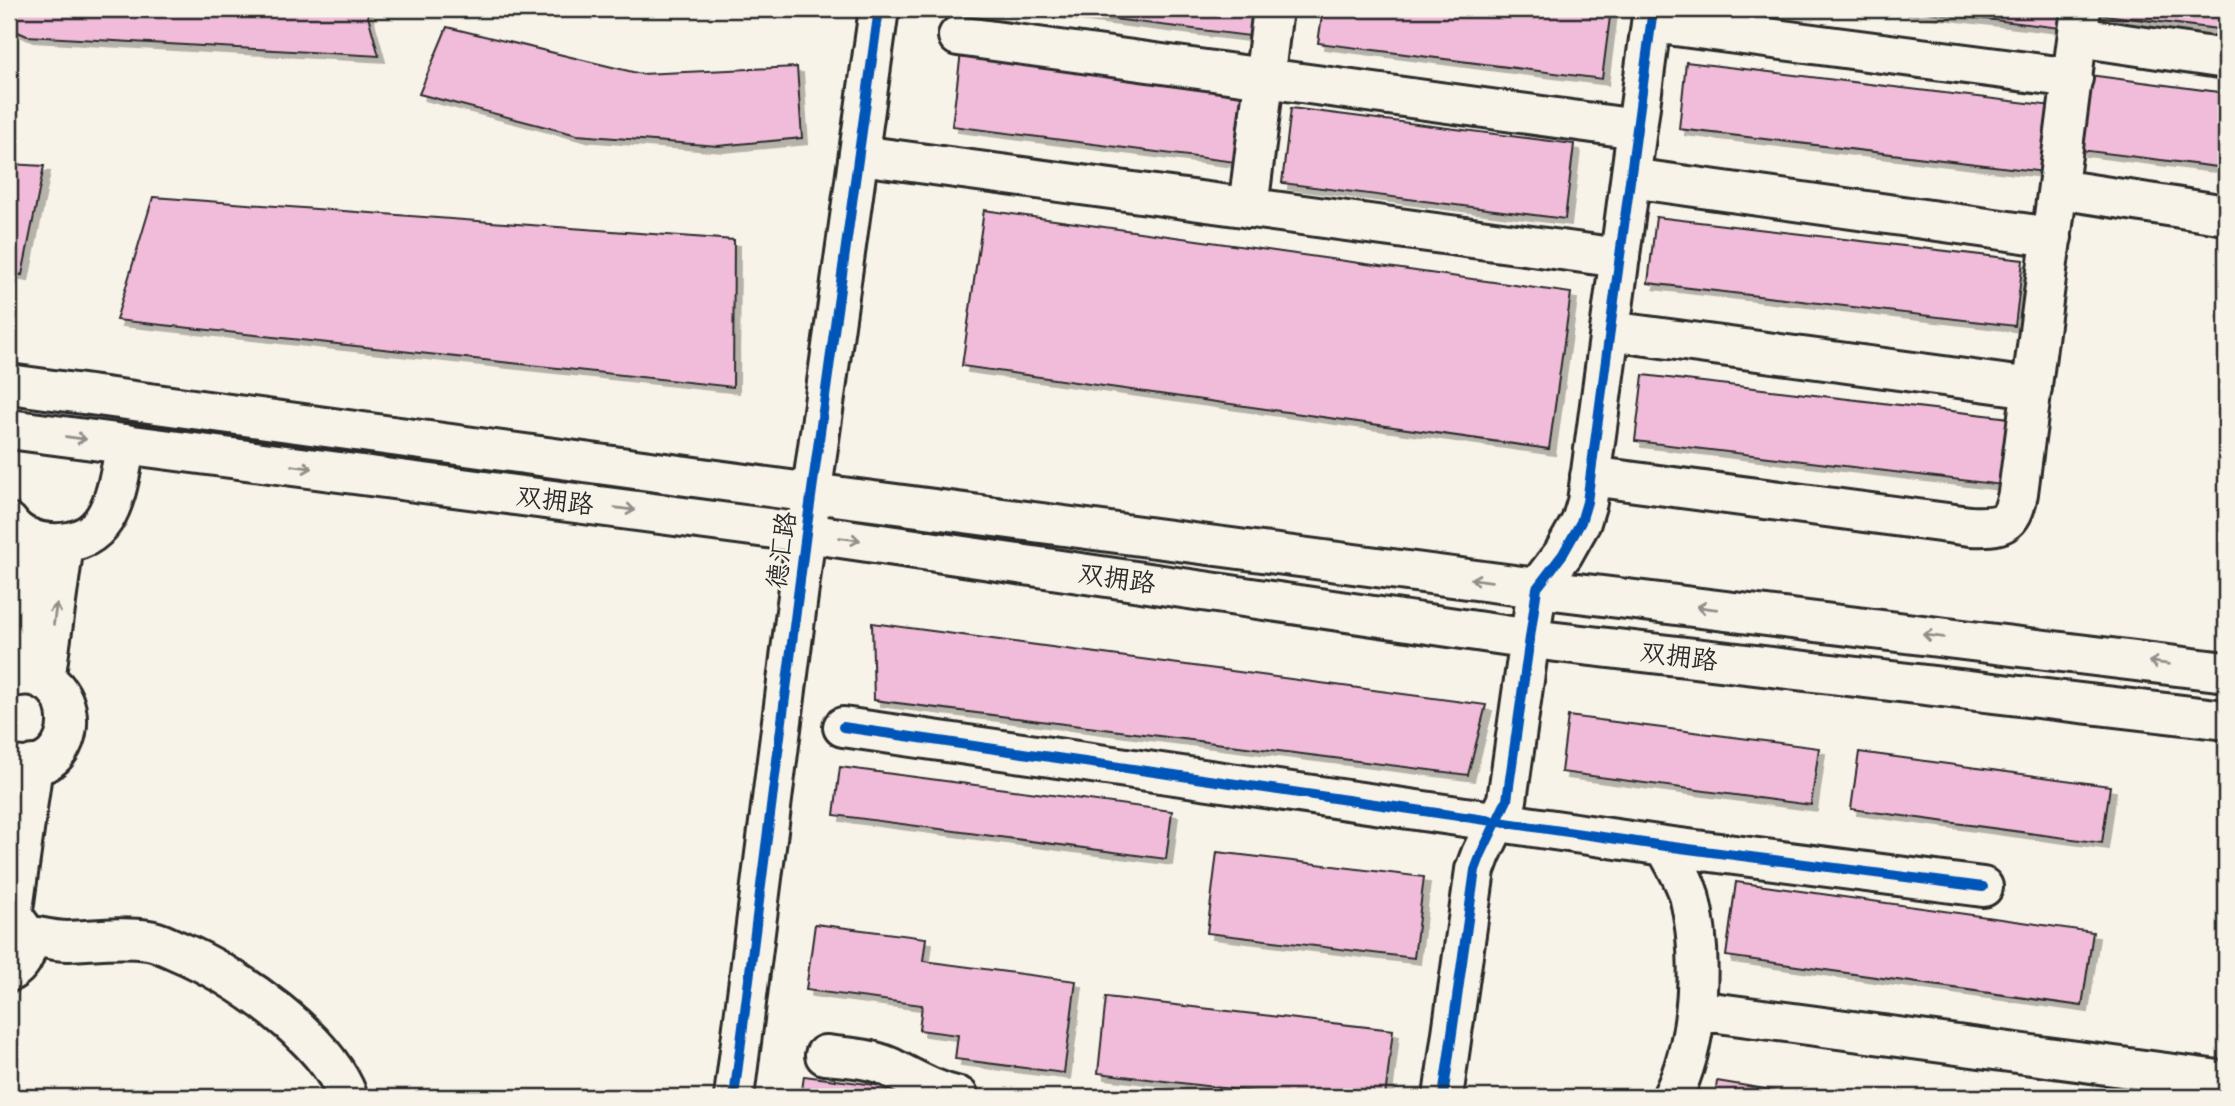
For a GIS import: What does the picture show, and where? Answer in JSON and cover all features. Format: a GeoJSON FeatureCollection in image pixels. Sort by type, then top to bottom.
{"type":"FeatureCollection","features":[{"type":"Feature","properties":{"kind":"street","name":"德汇路"},"geometry":{"type":"LineString","coordinates":[[734,1097],[806,533],[879,9]]}},
{"type":"Feature","properties":{"kind":"street"},"geometry":{"type":"LineString","coordinates":[[1248,208],[1273,9]]}},
{"type":"Feature","properties":{"kind":"street"},"geometry":{"type":"LineString","coordinates":[[1443,1097],[1475,870],[1507,800],[1537,588],[1563,554],[1581,522],[1590,476],[1652,16],[2073,78]]}},
{"type":"Feature","properties":{"kind":"street"},"geometry":{"type":"LineString","coordinates":[[1590,476],[1970,526],[1994,527],[2005,522],[2015,511],[2080,23],[2226,59]]}},
{"type":"Feature","properties":{"kind":"street"},"geometry":{"type":"LineString","coordinates":[[958,36],[1637,129]]}},
{"type":"Feature","properties":{"kind":"street"},"geometry":{"type":"LineString","coordinates":[[860,155],[1620,258]]}},
{"type":"Feature","properties":{"kind":"street"},"geometry":{"type":"LineString","coordinates":[[1631,178],[2052,237]]}},
{"type":"Feature","properties":{"kind":"street"},"geometry":{"type":"LineString","coordinates":[[2058,189],[2226,215]]}},
{"type":"Feature","properties":{"kind":"street"},"geometry":{"type":"LineString","coordinates":[[1610,331],[2032,388]]}},
{"type":"Feature","properties":{"kind":"street","name":"双拥路"},"geometry":{"type":"LineString","coordinates":[[9,384],[1537,588],[2226,672]]}},
{"type":"Feature","properties":{"kind":"street","name":"双拥路"},"geometry":{"type":"LineString","coordinates":[[9,429],[806,533],[1531,639],[2226,720]]}},
{"type":"Feature","properties":{"kind":"street"},"geometry":{"type":"LineString","coordinates":[[125,444],[113,502],[104,522],[80,541],[34,535],[22,679],[55,688],[66,707],[68,731],[58,751],[49,759],[21,765],[15,940],[150,940],[205,962],[265,1002],[319,1051],[348,1097]]}},
{"type":"Feature","properties":{"kind":"street"},"geometry":{"type":"LineString","coordinates":[[843,727],[1665,846],[1983,887]]}},
{"type":"Feature","properties":{"kind":"street"},"geometry":{"type":"LineString","coordinates":[[1665,846],[1688,893],[1696,942],[1696,1010],[1685,1063],[1672,1097]]}},
{"type":"Feature","properties":{"kind":"street"},"geometry":{"type":"LineString","coordinates":[[1696,1010],[2206,1085]]}},
{"type":"Feature","properties":{"kind":"street"},"geometry":{"type":"LineString","coordinates":[[825,1055],[887,1066],[909,1079],[959,1097]]}},
{"type":"Feature","properties":{"kind":"building"},"geometry":{"type":"Polygon","coordinates":[[[9,9],[366,9],[379,56],[27,36],[9,28],[9,9]]]}},
{"type":"Feature","properties":{"kind":"building"},"geometry":{"type":"Polygon","coordinates":[[[1033,9],[1253,9],[1249,36],[1033,9]]]}},
{"type":"Feature","properties":{"kind":"building"},"geometry":{"type":"Polygon","coordinates":[[[1323,9],[1611,9],[1602,79],[1318,43],[1323,9]]]}},
{"type":"Feature","properties":{"kind":"building"},"geometry":{"type":"Polygon","coordinates":[[[1901,9],[2062,9],[2060,28],[1901,9]]]}},
{"type":"Feature","properties":{"kind":"building"},"geometry":{"type":"Polygon","coordinates":[[[2096,9],[2226,9],[2226,30],[2096,14],[2096,9]]]}},
{"type":"Feature","properties":{"kind":"building"},"geometry":{"type":"Polygon","coordinates":[[[447,27],[641,74],[797,67],[802,138],[718,146],[577,135],[419,94],[447,27]]]}},
{"type":"Feature","properties":{"kind":"building"},"geometry":{"type":"Polygon","coordinates":[[[961,52],[1244,87],[1235,162],[952,126],[961,52]]]}},
{"type":"Feature","properties":{"kind":"building"},"geometry":{"type":"Polygon","coordinates":[[[1686,62],[2053,106],[2045,172],[1679,129],[1686,62]]]}},
{"type":"Feature","properties":{"kind":"building"},"geometry":{"type":"Polygon","coordinates":[[[2089,75],[2226,93],[2226,168],[2080,150],[2089,75]]]}},
{"type":"Feature","properties":{"kind":"building"},"geometry":{"type":"Polygon","coordinates":[[[1291,108],[1574,144],[1565,219],[1282,183],[1291,108]]]}},
{"type":"Feature","properties":{"kind":"building"},"geometry":{"type":"Polygon","coordinates":[[[9,164],[44,166],[22,275],[9,273],[9,164]]]}},
{"type":"Feature","properties":{"kind":"building"},"geometry":{"type":"Polygon","coordinates":[[[153,197],[734,240],[733,387],[116,320],[153,197]]]}},
{"type":"Feature","properties":{"kind":"building"},"geometry":{"type":"Polygon","coordinates":[[[984,210],[1571,293],[1549,449],[962,366],[984,210]]]}},
{"type":"Feature","properties":{"kind":"building"},"geometry":{"type":"Polygon","coordinates":[[[1656,217],[2023,260],[2015,326],[1648,283],[1656,217]]]}},
{"type":"Feature","properties":{"kind":"building"},"geometry":{"type":"Polygon","coordinates":[[[1643,375],[2010,418],[2002,485],[1635,441],[1643,375]]]}},
{"type":"Feature","properties":{"kind":"building"},"geometry":{"type":"Polygon","coordinates":[[[872,623],[1486,705],[1468,775],[874,700],[872,623]]]}},
{"type":"Feature","properties":{"kind":"building"},"geometry":{"type":"Polygon","coordinates":[[[1568,716],[1819,748],[1811,805],[1561,772],[1568,716]]]}},
{"type":"Feature","properties":{"kind":"building"},"geometry":{"type":"Polygon","coordinates":[[[1859,752],[2110,786],[2102,843],[1851,809],[1859,752]]]}},
{"type":"Feature","properties":{"kind":"building"},"geometry":{"type":"Polygon","coordinates":[[[840,767],[1172,811],[1166,859],[834,815],[840,767]]]}},
{"type":"Feature","properties":{"kind":"building"},"geometry":{"type":"Polygon","coordinates":[[[1217,852],[1424,877],[1414,958],[1207,933],[1217,852]]]}},
{"type":"Feature","properties":{"kind":"building"},"geometry":{"type":"Polygon","coordinates":[[[1736,882],[2093,932],[2082,1006],[1726,956],[1736,882]]]}},
{"type":"Feature","properties":{"kind":"building"},"geometry":{"type":"Polygon","coordinates":[[[815,924],[926,938],[923,961],[1076,981],[1064,1073],[955,1059],[958,1035],[919,1030],[922,1005],[806,990],[815,924]]]}},
{"type":"Feature","properties":{"kind":"building"},"geometry":{"type":"Polygon","coordinates":[[[1106,997],[1393,1030],[1385,1097],[1297,1097],[1098,1073],[1106,997]]]}},
{"type":"Feature","properties":{"kind":"building"},"geometry":{"type":"Polygon","coordinates":[[[804,1076],[915,1090],[914,1097],[801,1097],[804,1076]]]}},
{"type":"Feature","properties":{"kind":"building"},"geometry":{"type":"Polygon","coordinates":[[[1717,1081],[1813,1097],[1715,1097],[1717,1081]]]}},
{"type":"Feature","properties":{"kind":"cycle path"},"geometry":{"type":"LineString","coordinates":[[734,1097],[806,533],[879,9]]}},
{"type":"Feature","properties":{"kind":"cycle path"},"geometry":{"type":"LineString","coordinates":[[1443,1097],[1475,870],[1507,800],[1537,588],[1563,554],[1581,522],[1587,502],[1653,9]]}},
{"type":"Feature","properties":{"kind":"cycle path"},"geometry":{"type":"LineString","coordinates":[[843,727],[1665,846],[1983,887]]}}]}
